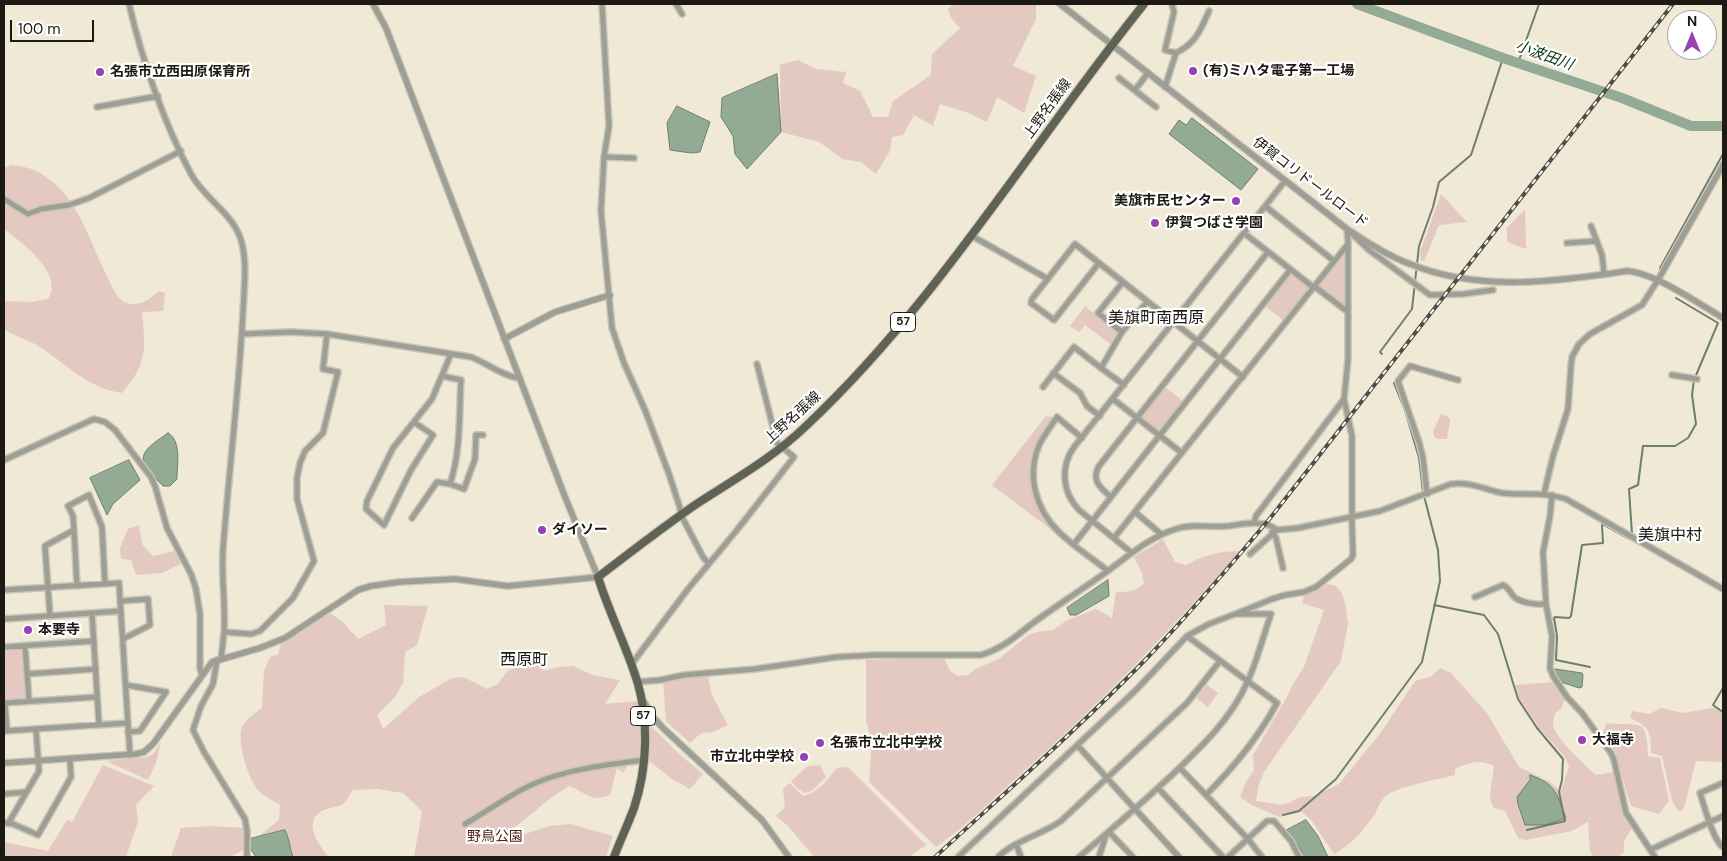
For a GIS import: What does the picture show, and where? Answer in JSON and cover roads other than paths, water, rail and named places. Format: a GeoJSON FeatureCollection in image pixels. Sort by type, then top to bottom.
{"type":"FeatureCollection","features":[{"type":"Feature","properties":{"kind":"main road","name":"上野名張線"},"geometry":{"type":"LineString","coordinates":[[598,576],[680,515],[782,447],[846,387],[898,329],[972,236],[1111,44],[1144,4]]}},
{"type":"Feature","properties":{"kind":"main road","name":"57"},"geometry":{"type":"LineString","coordinates":[[598,576],[637,682],[644,728],[644,760],[640,784],[635,804],[614,857]]}},
{"type":"Feature","properties":{"kind":"street"},"geometry":{"type":"LineString","coordinates":[[129,4],[143,58],[195,181],[231,220],[240,237],[244,274],[242,334],[222,552],[224,632],[213,684],[201,706],[193,730],[244,819],[247,831],[247,857]]}},
{"type":"Feature","properties":{"kind":"street"},"geometry":{"type":"LineString","coordinates":[[4,762],[140,753],[151,747],[212,662],[260,648],[285,638],[349,596],[371,586],[384,583],[455,579],[508,586],[598,576],[504,339],[386,28],[373,4]]}},
{"type":"Feature","properties":{"kind":"street"},"geometry":{"type":"LineString","coordinates":[[602,4],[609,126],[604,157],[601,211],[614,336],[669,474],[680,508],[680,515],[702,557],[708,563]]}},
{"type":"Feature","properties":{"kind":"street"},"geometry":{"type":"LineString","coordinates":[[676,4],[682,14]]}},
{"type":"Feature","properties":{"kind":"street","name":"伊賀コリドールロード"},"geometry":{"type":"LineString","coordinates":[[1060,4],[1347,230],[1398,259],[1416,267],[1465,280],[1497,283],[1539,282],[1635,272],[1646,274],[1658,280],[1723,318]]}},
{"type":"Feature","properties":{"kind":"street"},"geometry":{"type":"LineString","coordinates":[[1172,4],[1174,12],[1164,50],[1176,54]]}},
{"type":"Feature","properties":{"kind":"street"},"geometry":{"type":"LineString","coordinates":[[1165,87],[1176,54],[1186,49],[1198,34],[1209,11]]}},
{"type":"Feature","properties":{"kind":"street"},"geometry":{"type":"LineString","coordinates":[[1135,90],[1148,73]]}},
{"type":"Feature","properties":{"kind":"street"},"geometry":{"type":"LineString","coordinates":[[1119,78],[1156,107]]}},
{"type":"Feature","properties":{"kind":"street"},"geometry":{"type":"LineString","coordinates":[[97,107],[158,96]]}},
{"type":"Feature","properties":{"kind":"street"},"geometry":{"type":"LineString","coordinates":[[4,199],[28,214],[41,209],[69,205],[89,198],[181,151]]}},
{"type":"Feature","properties":{"kind":"street"},"geometry":{"type":"LineString","coordinates":[[604,157],[634,158]]}},
{"type":"Feature","properties":{"kind":"street"},"geometry":{"type":"LineString","coordinates":[[1544,494],[1553,456],[1568,409],[1572,357],[1578,344],[1590,334],[1642,305],[1723,165]]}},
{"type":"Feature","properties":{"kind":"street"},"geometry":{"type":"LineString","coordinates":[[1132,553],[1079,510],[1072,501],[1065,483],[1066,462],[1072,450],[1285,181]]}},
{"type":"Feature","properties":{"kind":"street"},"geometry":{"type":"LineString","coordinates":[[1265,206],[1334,261]]}},
{"type":"Feature","properties":{"kind":"street"},"geometry":{"type":"LineString","coordinates":[[1591,226],[1602,255],[1604,274]]}},
{"type":"Feature","properties":{"kind":"street"},"geometry":{"type":"LineString","coordinates":[[958,857],[1078,746],[1136,690],[1187,636],[1208,624],[1272,599],[1316,588],[1351,559],[1353,555],[1352,436],[1344,399],[1348,359],[1347,230]]}},
{"type":"Feature","properties":{"kind":"street"},"geometry":{"type":"LineString","coordinates":[[1347,230],[1368,250],[1430,295],[1493,290]]}},
{"type":"Feature","properties":{"kind":"street"},"geometry":{"type":"LineString","coordinates":[[1244,233],[1290,270],[1348,312]]}},
{"type":"Feature","properties":{"kind":"street"},"geometry":{"type":"LineString","coordinates":[[972,236],[1048,279]]}},
{"type":"Feature","properties":{"kind":"street"},"geometry":{"type":"LineString","coordinates":[[1567,243],[1597,241]]}},
{"type":"Feature","properties":{"kind":"street"},"geometry":{"type":"LineString","coordinates":[[1114,538],[1348,243]]}},
{"type":"Feature","properties":{"kind":"street"},"geometry":{"type":"LineString","coordinates":[[1099,263],[1054,320],[1031,303],[1032,299],[1075,244],[1099,263],[1123,282],[1147,302],[1243,377]]}},
{"type":"Feature","properties":{"kind":"street"},"geometry":{"type":"LineString","coordinates":[[1111,497],[1097,484],[1096,472],[1099,466],[1268,252]]}},
{"type":"Feature","properties":{"kind":"street"},"geometry":{"type":"LineString","coordinates":[[1074,544],[1290,270]]}},
{"type":"Feature","properties":{"kind":"street"},"geometry":{"type":"LineString","coordinates":[[1122,332],[1098,313],[1123,282]]}},
{"type":"Feature","properties":{"kind":"street"},"geometry":{"type":"LineString","coordinates":[[504,339],[555,312],[610,295]]}},
{"type":"Feature","properties":{"kind":"street"},"geometry":{"type":"LineString","coordinates":[[1102,368],[1122,332],[1147,302]]}},
{"type":"Feature","properties":{"kind":"street"},"geometry":{"type":"LineString","coordinates":[[242,334],[291,332],[326,334],[471,357],[513,378],[520,378]]}},
{"type":"Feature","properties":{"kind":"street"},"geometry":{"type":"LineString","coordinates":[[224,632],[251,634],[260,631],[293,598],[314,562],[297,499],[297,478],[305,451],[323,433],[338,372],[323,369],[326,334]]}},
{"type":"Feature","properties":{"kind":"street"},"geometry":{"type":"LineString","coordinates":[[1042,387],[1074,347],[1124,385]]}},
{"type":"Feature","properties":{"kind":"street"},"geometry":{"type":"LineString","coordinates":[[414,422],[433,435],[411,470],[384,526],[366,509],[368,501],[392,448],[432,399],[451,354]]}},
{"type":"Feature","properties":{"kind":"street"},"geometry":{"type":"LineString","coordinates":[[631,665],[708,563],[737,530],[794,457],[777,443],[757,364]]}},
{"type":"Feature","properties":{"kind":"street"},"geometry":{"type":"LineString","coordinates":[[1425,495],[1420,442],[1398,381],[1410,366],[1458,380]]}},
{"type":"Feature","properties":{"kind":"street"},"geometry":{"type":"LineString","coordinates":[[1053,373],[1080,393],[1087,406],[1100,416]]}},
{"type":"Feature","properties":{"kind":"street"},"geometry":{"type":"LineString","coordinates":[[1672,375],[1695,378]]}},
{"type":"Feature","properties":{"kind":"street"},"geometry":{"type":"LineString","coordinates":[[442,376],[461,380],[458,446],[455,469],[450,484]]}},
{"type":"Feature","properties":{"kind":"street"},"geometry":{"type":"LineString","coordinates":[[1113,399],[1182,453]]}},
{"type":"Feature","properties":{"kind":"street"},"geometry":{"type":"LineString","coordinates":[[1254,523],[1256,516],[1344,399]]}},
{"type":"Feature","properties":{"kind":"street"},"geometry":{"type":"LineString","coordinates":[[1082,438],[1058,418],[1039,446],[1033,473],[1035,492],[1044,514],[1058,532],[1108,571]]}},
{"type":"Feature","properties":{"kind":"street"},"geometry":{"type":"LineString","coordinates":[[4,460],[94,419],[106,422],[115,430],[151,477],[167,528],[191,574],[196,589],[200,614],[200,669],[202,674]]}},
{"type":"Feature","properties":{"kind":"street"},"geometry":{"type":"LineString","coordinates":[[412,518],[437,482],[464,489],[475,459],[476,435],[483,435]]}},
{"type":"Feature","properties":{"kind":"street"},"geometry":{"type":"LineString","coordinates":[[1250,554],[1275,531],[1352,518],[1380,511],[1455,484],[1468,484],[1504,493],[1544,494],[1569,500],[1723,589]]}},
{"type":"Feature","properties":{"kind":"street"},"geometry":{"type":"LineString","coordinates":[[77,586],[73,516],[68,506],[90,495],[102,527],[105,584]]}},
{"type":"Feature","properties":{"kind":"street"},"geometry":{"type":"LineString","coordinates":[[1552,495],[1550,516],[1543,548],[1546,604],[1551,629],[1550,668],[1566,696],[1582,713],[1611,753],[1626,812],[1655,857]]}},
{"type":"Feature","properties":{"kind":"street"},"geometry":{"type":"LineString","coordinates":[[1135,512],[1161,534]]}},
{"type":"Feature","properties":{"kind":"street"},"geometry":{"type":"LineString","coordinates":[[637,682],[684,675],[755,669],[838,657],[981,655],[992,652],[1012,640],[1132,553],[1161,534],[1178,528],[1191,526],[1222,527],[1254,523],[1273,526],[1283,568]]}},
{"type":"Feature","properties":{"kind":"street"},"geometry":{"type":"LineString","coordinates":[[50,616],[45,546],[74,530]]}},
{"type":"Feature","properties":{"kind":"street"},"geometry":{"type":"LineString","coordinates":[[4,590],[120,582],[130,755]]}},
{"type":"Feature","properties":{"kind":"street"},"geometry":{"type":"LineString","coordinates":[[1475,597],[1503,585],[1518,600],[1546,604]]}},
{"type":"Feature","properties":{"kind":"street"},"geometry":{"type":"LineString","coordinates":[[121,601],[148,600],[150,626],[123,639]]}},
{"type":"Feature","properties":{"kind":"street"},"geometry":{"type":"LineString","coordinates":[[4,619],[121,611]]}},
{"type":"Feature","properties":{"kind":"street"},"geometry":{"type":"LineString","coordinates":[[92,613],[99,725]]}},
{"type":"Feature","properties":{"kind":"street"},"geometry":{"type":"LineString","coordinates":[[1080,857],[1180,768],[1220,727],[1230,713],[1248,682],[1271,614],[1235,614]]}},
{"type":"Feature","properties":{"kind":"street"},"geometry":{"type":"LineString","coordinates":[[1187,636],[1276,703],[1266,723],[1239,761],[1206,795]]}},
{"type":"Feature","properties":{"kind":"street"},"geometry":{"type":"LineString","coordinates":[[4,647],[94,641]]}},
{"type":"Feature","properties":{"kind":"street"},"geometry":{"type":"LineString","coordinates":[[25,646],[29,702]]}},
{"type":"Feature","properties":{"kind":"street"},"geometry":{"type":"LineString","coordinates":[[998,857],[1016,844],[1061,821],[1187,703],[1220,661]]}},
{"type":"Feature","properties":{"kind":"street"},"geometry":{"type":"LineString","coordinates":[[27,674],[96,669]]}},
{"type":"Feature","properties":{"kind":"street"},"geometry":{"type":"LineString","coordinates":[[126,685],[166,692],[140,731],[128,732]]}},
{"type":"Feature","properties":{"kind":"street"},"geometry":{"type":"LineString","coordinates":[[640,694],[653,717],[762,820],[789,857]]}},
{"type":"Feature","properties":{"kind":"street"},"geometry":{"type":"LineString","coordinates":[[97,697],[4,703],[5,731],[128,723]]}},
{"type":"Feature","properties":{"kind":"street"},"geometry":{"type":"LineString","coordinates":[[36,729],[39,772],[6,822],[38,835],[71,777],[70,759]]}},
{"type":"Feature","properties":{"kind":"street"},"geometry":{"type":"LineString","coordinates":[[1078,746],[1179,857]]}},
{"type":"Feature","properties":{"kind":"street"},"geometry":{"type":"LineString","coordinates":[[465,824],[543,780],[568,773],[644,760]]}},
{"type":"Feature","properties":{"kind":"street"},"geometry":{"type":"LineString","coordinates":[[1180,768],[1248,839],[1262,857]]}},
{"type":"Feature","properties":{"kind":"street"},"geometry":{"type":"LineString","coordinates":[[1723,783],[1700,793],[1710,823],[1719,844],[1723,847]]}},
{"type":"Feature","properties":{"kind":"street"},"geometry":{"type":"LineString","coordinates":[[1158,788],[1223,857]]}},
{"type":"Feature","properties":{"kind":"street"},"geometry":{"type":"LineString","coordinates":[[4,794],[26,792]]}},
{"type":"Feature","properties":{"kind":"street"},"geometry":{"type":"LineString","coordinates":[[1650,850],[1723,816]]}},
{"type":"Feature","properties":{"kind":"street"},"geometry":{"type":"LineString","coordinates":[[1228,857],[1267,821],[1274,821],[1291,840],[1300,857]]}},
{"type":"Feature","properties":{"kind":"street"},"geometry":{"type":"LineString","coordinates":[[1099,857],[1108,833]]}},
{"type":"Feature","properties":{"kind":"street"},"geometry":{"type":"LineString","coordinates":[[1108,833],[1133,857]]}},
{"type":"Feature","properties":{"kind":"street"},"geometry":{"type":"LineString","coordinates":[[1016,844],[1021,857]]}},
{"type":"Feature","properties":{"kind":"waterway","name":"小波田川"},"geometry":{"type":"LineString","coordinates":[[1357,4],[1503,58],[1622,98],[1691,126],[1723,126]]}},
{"type":"Feature","properties":{"kind":"waterway"},"geometry":{"type":"LineString","coordinates":[[1518,63],[1539,4]]}},
{"type":"Feature","properties":{"kind":"waterway"},"geometry":{"type":"LineString","coordinates":[[1382,354],[1380,352],[1412,309],[1419,246],[1433,207],[1439,182],[1471,155],[1503,58]]}},
{"type":"Feature","properties":{"kind":"waterway"},"geometry":{"type":"LineString","coordinates":[[1660,268],[1723,154]]}},
{"type":"Feature","properties":{"kind":"waterway"},"geometry":{"type":"LineString","coordinates":[[1632,534],[1629,489],[1638,485],[1643,446],[1675,446],[1688,438],[1696,424],[1692,395],[1694,380],[1718,323],[1676,298]]}},
{"type":"Feature","properties":{"kind":"waterway"},"geometry":{"type":"LineString","coordinates":[[1283,815],[1299,811],[1336,779],[1422,662],[1440,581],[1438,550],[1423,492],[1419,458],[1405,410],[1394,383]]}},
{"type":"Feature","properties":{"kind":"waterway"},"geometry":{"type":"LineString","coordinates":[[1590,667],[1556,660],[1557,636],[1554,618],[1569,618],[1571,616],[1582,545],[1603,543],[1602,525],[1629,539]]}},
{"type":"Feature","properties":{"kind":"waterway"},"geometry":{"type":"LineString","coordinates":[[1434,605],[1484,615],[1498,634],[1518,699],[1537,728],[1563,759],[1562,780],[1559,792],[1565,821],[1527,830]]}},
{"type":"Feature","properties":{"kind":"waterway"},"geometry":{"type":"LineString","coordinates":[[1723,688],[1713,705],[1723,712]]}},
{"type":"Feature","properties":{"kind":"railway"},"geometry":{"type":"LineString","coordinates":[[935,857],[1096,708],[1148,657],[1211,588],[1271,517],[1673,4]]}},
{"type":"Feature","properties":{"kind":"place","name":"(有)ミハタ電子第一工場"},"geometry":{"type":"Point","coordinates":[1193,71]}},
{"type":"Feature","properties":{"kind":"place","name":"名張市立西田原保育所"},"geometry":{"type":"Point","coordinates":[100,72]}},
{"type":"Feature","properties":{"kind":"place","name":"美旗市民センター"},"geometry":{"type":"Point","coordinates":[1236,201]}},
{"type":"Feature","properties":{"kind":"place","name":"伊賀つばさ学園"},"geometry":{"type":"Point","coordinates":[1155,223]}},
{"type":"Feature","properties":{"kind":"place","name":"ダイソー"},"geometry":{"type":"Point","coordinates":[542,530]}},
{"type":"Feature","properties":{"kind":"place","name":"本要寺"},"geometry":{"type":"Point","coordinates":[28,630]}},
{"type":"Feature","properties":{"kind":"place","name":"大福寺"},"geometry":{"type":"Point","coordinates":[1582,740]}},
{"type":"Feature","properties":{"kind":"place","name":"名張市立北中学校"},"geometry":{"type":"Point","coordinates":[820,743]}},
{"type":"Feature","properties":{"kind":"place","name":"市立北中学校"},"geometry":{"type":"Point","coordinates":[804,757]}},
{"type":"Feature","properties":{"kind":"district","name":"美旗町南西原"},"geometry":{"type":"Point","coordinates":[1156,319]}},
{"type":"Feature","properties":{"kind":"district","name":"美旗中村"},"geometry":{"type":"Point","coordinates":[1670,536]}},
{"type":"Feature","properties":{"kind":"district","name":"西原町"},"geometry":{"type":"Point","coordinates":[524,661]}},
{"type":"Feature","properties":{"kind":"park label","name":"野鳥公園"},"geometry":{"type":"Point","coordinates":[495,837]}}]}
